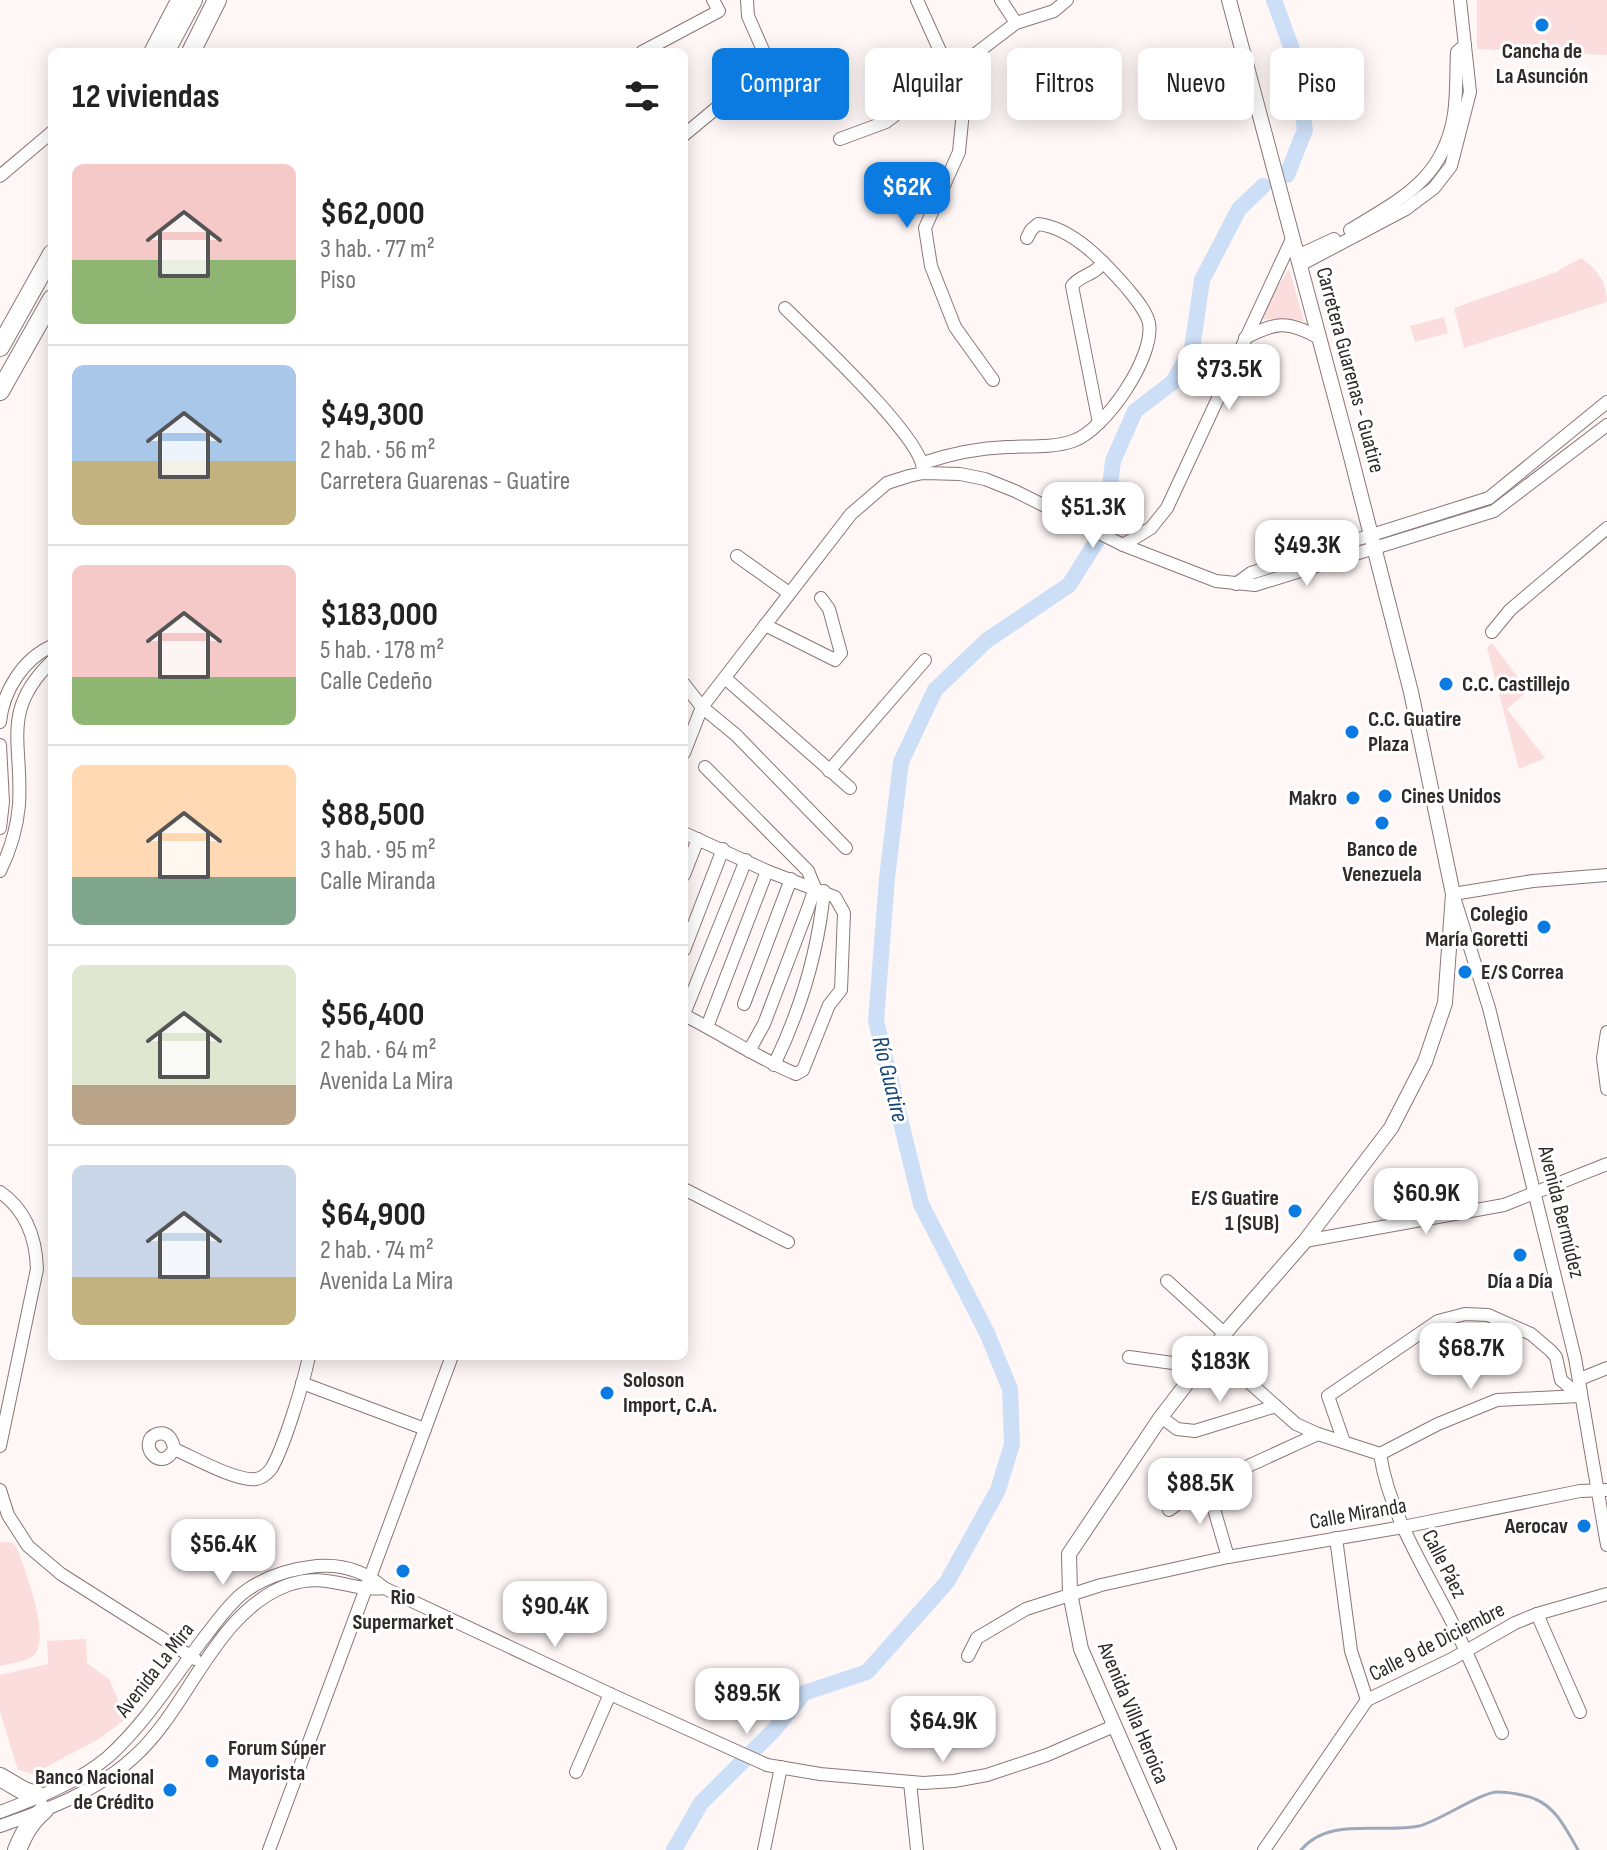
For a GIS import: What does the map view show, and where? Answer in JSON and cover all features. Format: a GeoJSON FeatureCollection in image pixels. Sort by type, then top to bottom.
{"type":"FeatureCollection","features":[{"type":"Feature","properties":{"kind":"highway"},"geometry":{"type":"LineString","coordinates":[[167,48],[193,0]]}},
{"type":"Feature","properties":{"kind":"highway"},"geometry":{"type":"LineString","coordinates":[[193,48],[217,0]]}},
{"type":"Feature","properties":{"kind":"highway"},"geometry":{"type":"LineString","coordinates":[[0,347],[48,261]]}},
{"type":"Feature","properties":{"kind":"highway"},"geometry":{"type":"LineString","coordinates":[[0,391],[48,306]]}},
{"type":"Feature","properties":{"kind":"highway"},"geometry":{"type":"LineString","coordinates":[[0,1777],[42,1803],[23,1833],[17,1850]]}},
{"type":"Feature","properties":{"kind":"main road","name":"Carretera Guarenas - Guatire"},"geometry":{"type":"LineString","coordinates":[[1229,0],[1411,692],[1453,894]]}},
{"type":"Feature","properties":{"kind":"main road","name":"Avenida Villa Heroica"},"geometry":{"type":"LineString","coordinates":[[1169,1850],[1081,1649],[1070,1593],[1069,1554],[1161,1417],[1225,1334],[1305,1241],[1391,1128],[1425,1062],[1445,1003],[1453,894]]}},
{"type":"Feature","properties":{"kind":"street"},"geometry":{"type":"LineString","coordinates":[[152,48],[177,0]]}},
{"type":"Feature","properties":{"kind":"street"},"geometry":{"type":"LineString","coordinates":[[650,48],[719,11],[713,0]]}},
{"type":"Feature","properties":{"kind":"street"},"geometry":{"type":"LineString","coordinates":[[688,132],[762,70],[766,57],[748,16],[747,0]]}},
{"type":"Feature","properties":{"kind":"street"},"geometry":{"type":"LineString","coordinates":[[917,0],[939,48]]}},
{"type":"Feature","properties":{"kind":"street"},"geometry":{"type":"LineString","coordinates":[[1001,0],[1016,23]]}},
{"type":"Feature","properties":{"kind":"street"},"geometry":{"type":"LineString","coordinates":[[984,48],[1016,23],[1054,11],[1067,0]]}},
{"type":"Feature","properties":{"kind":"street"},"geometry":{"type":"LineString","coordinates":[[1298,261],[1406,209],[1434,188],[1451,166],[1470,92],[1460,0]]}},
{"type":"Feature","properties":{"kind":"street"},"geometry":{"type":"LineString","coordinates":[[840,139],[889,120]]}},
{"type":"Feature","properties":{"kind":"street"},"geometry":{"type":"LineString","coordinates":[[962,120],[959,152],[925,228],[931,266],[955,327],[993,380]]}},
{"type":"Feature","properties":{"kind":"street"},"geometry":{"type":"LineString","coordinates":[[0,176],[48,135]]}},
{"type":"Feature","properties":{"kind":"street"},"geometry":{"type":"LineString","coordinates":[[688,743],[702,707],[789,593],[851,514],[887,483],[964,452],[1068,443],[1087,435],[1134,378],[1149,335],[1146,316],[1133,296],[1103,262],[1080,244],[1038,224],[1027,238]]}},
{"type":"Feature","properties":{"kind":"street"},"geometry":{"type":"LineString","coordinates":[[1123,545],[1151,528],[1167,508],[1291,234]]}},
{"type":"Feature","properties":{"kind":"street"},"geometry":{"type":"LineString","coordinates":[[1099,423],[1072,286],[1100,268],[1103,262]]}},
{"type":"Feature","properties":{"kind":"street"},"geometry":{"type":"LineString","coordinates":[[785,308],[904,432],[923,468]]}},
{"type":"Feature","properties":{"kind":"street"},"geometry":{"type":"LineString","coordinates":[[1245,338],[1265,327],[1286,324],[1319,338]]}},
{"type":"Feature","properties":{"kind":"street"},"geometry":{"type":"LineString","coordinates":[[923,468],[985,479],[1123,545],[1216,581],[1255,585],[1489,498],[1607,402]]}},
{"type":"Feature","properties":{"kind":"street"},"geometry":{"type":"LineString","coordinates":[[1372,542],[1494,511],[1607,425]]}},
{"type":"Feature","properties":{"kind":"street"},"geometry":{"type":"LineString","coordinates":[[1492,632],[1510,610],[1607,528]]}},
{"type":"Feature","properties":{"kind":"street"},"geometry":{"type":"LineString","coordinates":[[737,556],[789,593]]}},
{"type":"Feature","properties":{"kind":"street"},"geometry":{"type":"LineString","coordinates":[[765,625],[835,660],[841,653],[829,609],[821,598]]}},
{"type":"Feature","properties":{"kind":"street"},"geometry":{"type":"LineString","coordinates":[[0,722],[6,695],[16,677],[29,662],[48,649]]}},
{"type":"Feature","properties":{"kind":"street"},"geometry":{"type":"LineString","coordinates":[[829,771],[925,660]]}},
{"type":"Feature","properties":{"kind":"street"},"geometry":{"type":"LineString","coordinates":[[0,871],[8,854],[19,807],[16,727],[19,707],[26,691],[48,665]]}},
{"type":"Feature","properties":{"kind":"street"},"geometry":{"type":"LineString","coordinates":[[725,678],[850,788]]}},
{"type":"Feature","properties":{"kind":"street"},"geometry":{"type":"LineString","coordinates":[[688,689],[702,707],[736,735],[846,848]]}},
{"type":"Feature","properties":{"kind":"street"},"geometry":{"type":"LineString","coordinates":[[0,745],[3,777],[0,828]]}},
{"type":"Feature","properties":{"kind":"street"},"geometry":{"type":"LineString","coordinates":[[705,767],[808,871],[819,890],[812,968],[792,1028],[774,1065]]}},
{"type":"Feature","properties":{"kind":"street"},"geometry":{"type":"LineString","coordinates":[[688,835],[767,871],[835,897],[844,913],[841,990],[829,1005],[803,1070],[796,1074],[774,1065],[688,1017]]}},
{"type":"Feature","properties":{"kind":"street"},"geometry":{"type":"LineString","coordinates":[[688,865],[698,839]]}},
{"type":"Feature","properties":{"kind":"street"},"geometry":{"type":"LineString","coordinates":[[688,940],[723,849]]}},
{"type":"Feature","properties":{"kind":"street"},"geometry":{"type":"LineString","coordinates":[[688,1005],[746,860]]}},
{"type":"Feature","properties":{"kind":"street"},"geometry":{"type":"LineString","coordinates":[[707,1027],[767,871]]}},
{"type":"Feature","properties":{"kind":"street"},"geometry":{"type":"LineString","coordinates":[[1453,894],[1533,881],[1607,875]]}},
{"type":"Feature","properties":{"kind":"street"},"geometry":{"type":"LineString","coordinates":[[744,1004],[791,879]]}},
{"type":"Feature","properties":{"kind":"street"},"geometry":{"type":"LineString","coordinates":[[749,1051],[764,1024],[819,890]]}},
{"type":"Feature","properties":{"kind":"street","name":"Avenida Bermúdez"},"geometry":{"type":"LineString","coordinates":[[1453,894],[1489,1008],[1536,1193],[1580,1379],[1580,1396],[1602,1490],[1607,1545]]}},
{"type":"Feature","properties":{"kind":"street"},"geometry":{"type":"LineString","coordinates":[[1607,1032],[1607,1089]]}},
{"type":"Feature","properties":{"kind":"street"},"geometry":{"type":"LineString","coordinates":[[1305,1241],[1504,1205],[1607,1164]]}},
{"type":"Feature","properties":{"kind":"street"},"geometry":{"type":"LineString","coordinates":[[688,1191],[788,1242]]}},
{"type":"Feature","properties":{"kind":"street"},"geometry":{"type":"LineString","coordinates":[[0,1192],[20,1210],[28,1224],[37,1269],[0,1446]]}},
{"type":"Feature","properties":{"kind":"street"},"geometry":{"type":"LineString","coordinates":[[1167,1281],[1225,1334]]}},
{"type":"Feature","properties":{"kind":"street"},"geometry":{"type":"LineString","coordinates":[[1344,1442],[1328,1396],[1438,1321],[1465,1314],[1488,1315],[1531,1334],[1556,1357],[1561,1380],[1580,1396]]}},
{"type":"Feature","properties":{"kind":"street"},"geometry":{"type":"LineString","coordinates":[[1214,1351],[1296,1424],[1380,1454],[1438,1424],[1497,1400],[1580,1396]]}},
{"type":"Feature","properties":{"kind":"street"},"geometry":{"type":"LineString","coordinates":[[1129,1357],[1202,1367]]}},
{"type":"Feature","properties":{"kind":"street"},"geometry":{"type":"LineString","coordinates":[[174,1449],[243,1478],[261,1478],[268,1473],[275,1460],[308,1360]]}},
{"type":"Feature","properties":{"kind":"street"},"geometry":{"type":"LineString","coordinates":[[269,1850],[451,1360]]}},
{"type":"Feature","properties":{"kind":"street"},"geometry":{"type":"LineString","coordinates":[[1580,1379],[1607,1368]]}},
{"type":"Feature","properties":{"kind":"street"},"geometry":{"type":"LineString","coordinates":[[302,1383],[425,1429]]}},
{"type":"Feature","properties":{"kind":"street"},"geometry":{"type":"LineString","coordinates":[[1161,1417],[1177,1429],[1195,1431],[1276,1406]]}},
{"type":"Feature","properties":{"kind":"street"},"geometry":{"type":"LineString","coordinates":[[1169,1510],[1207,1485],[1318,1434]]}},
{"type":"Feature","properties":{"kind":"street","name":"Calle Páez"},"geometry":{"type":"LineString","coordinates":[[1380,1454],[1383,1476],[1403,1527],[1466,1651],[1502,1733]]}},
{"type":"Feature","properties":{"kind":"street"},"geometry":{"type":"LineString","coordinates":[[1207,1485],[1228,1557]]}},
{"type":"Feature","properties":{"kind":"street"},"geometry":{"type":"LineString","coordinates":[[0,1490],[8,1515],[28,1546],[61,1574],[204,1666]]}},
{"type":"Feature","properties":{"kind":"street","name":"Calle Miranda"},"geometry":{"type":"LineString","coordinates":[[968,1656],[977,1638],[994,1627],[1026,1609],[1070,1593],[1228,1557],[1403,1527],[1580,1491],[1602,1490]]}},
{"type":"Feature","properties":{"kind":"street"},"geometry":{"type":"LineString","coordinates":[[1336,1538],[1351,1651],[1367,1700]]}},
{"type":"Feature","properties":{"kind":"street","name":"Avenida La Mira"},"geometry":{"type":"LineString","coordinates":[[0,1826],[42,1803],[107,1757],[141,1723],[241,1594],[287,1570],[323,1566],[356,1570],[372,1577],[384,1588],[767,1765],[820,1774],[910,1782],[954,1781],[987,1775],[1047,1755],[1114,1726]]}},
{"type":"Feature","properties":{"kind":"street","name":"Avenida La Mira"},"geometry":{"type":"LineString","coordinates":[[0,1812],[42,1803],[96,1784],[134,1757],[156,1734],[235,1622],[261,1599],[303,1581],[321,1579],[354,1584],[367,1590],[384,1588]]}},
{"type":"Feature","properties":{"kind":"street","name":"Calle 9 de Diciembre"},"geometry":{"type":"LineString","coordinates":[[1264,1850],[1367,1700],[1515,1623],[1607,1594]]}},
{"type":"Feature","properties":{"kind":"street"},"geometry":{"type":"LineString","coordinates":[[1537,1614],[1580,1712]]}},
{"type":"Feature","properties":{"kind":"street"},"geometry":{"type":"LineString","coordinates":[[576,1772],[610,1694]]}},
{"type":"Feature","properties":{"kind":"street"},"geometry":{"type":"LineString","coordinates":[[764,1850],[781,1767]]}},
{"type":"Feature","properties":{"kind":"street"},"geometry":{"type":"LineString","coordinates":[[910,1782],[917,1850]]}},
{"type":"Feature","properties":{"kind":"shaded area","name":"Cancha de La Asunción"},"geometry":{"type":"Polygon","coordinates":[[[1477,0],[1607,0],[1607,55],[1477,49],[1477,0]]]}},
{"type":"Feature","properties":{"kind":"shaded area"},"geometry":{"type":"Polygon","coordinates":[[[1581,258],[1600,277],[1607,302],[1464,348],[1454,308],[1554,273],[1581,258]]]}},
{"type":"Feature","properties":{"kind":"shaded area"},"geometry":{"type":"Polygon","coordinates":[[[1289,269],[1304,321],[1258,319],[1289,269]]]}},
{"type":"Feature","properties":{"kind":"shaded area"},"geometry":{"type":"Polygon","coordinates":[[[1444,317],[1448,333],[1415,342],[1410,326],[1444,317]]]}},
{"type":"Feature","properties":{"kind":"shaded area"},"geometry":{"type":"Polygon","coordinates":[[[1492,643],[1528,691],[1507,709],[1545,758],[1519,769],[1487,648],[1492,643]]]}},
{"type":"Feature","properties":{"kind":"shaded area"},"geometry":{"type":"Polygon","coordinates":[[[0,1542],[11,1542],[16,1546],[34,1601],[40,1632],[39,1645],[32,1657],[0,1666],[0,1542]]]}},
{"type":"Feature","properties":{"kind":"shaded area"},"geometry":{"type":"Polygon","coordinates":[[[86,1639],[87,1663],[109,1679],[126,1719],[97,1740],[33,1774],[18,1770],[0,1712],[0,1675],[48,1664],[47,1641],[86,1639]]]}},
{"type":"Feature","properties":{"kind":"waterway","name":"Río Guatire"},"geometry":{"type":"LineString","coordinates":[[1274,0],[1295,58],[1305,130],[1287,175]]}},
{"type":"Feature","properties":{"kind":"waterway","name":"Río Guatire"},"geometry":{"type":"LineString","coordinates":[[674,1850],[701,1803],[774,1730],[804,1693],[867,1672],[947,1582],[998,1490],[1012,1444],[1010,1389],[987,1333],[921,1204],[876,1021],[887,878],[901,762],[935,690],[986,641],[1069,585],[1105,528],[1113,461],[1135,411],[1173,382],[1192,349],[1202,280],[1239,209],[1263,186]]}},
{"type":"Feature","properties":{"kind":"waterway"},"geometry":{"type":"LineString","coordinates":[[1301,1850],[1326,1833],[1356,1828],[1419,1826],[1498,1792],[1527,1796],[1543,1803],[1561,1821],[1578,1850]]}},
{"type":"Feature","properties":{"kind":"place","name":"Cancha de La Asunción"},"geometry":{"type":"Point","coordinates":[1542,25]}},
{"type":"Feature","properties":{"kind":"place","name":"C.C. Castillejo"},"geometry":{"type":"Point","coordinates":[1446,684]}},
{"type":"Feature","properties":{"kind":"place","name":"C.C. Guatire Plaza"},"geometry":{"type":"Point","coordinates":[1352,732]}},
{"type":"Feature","properties":{"kind":"place","name":"Cines Unidos"},"geometry":{"type":"Point","coordinates":[1385,796]}},
{"type":"Feature","properties":{"kind":"place","name":"Makro"},"geometry":{"type":"Point","coordinates":[1353,798]}},
{"type":"Feature","properties":{"kind":"place","name":"Banco de Venezuela"},"geometry":{"type":"Point","coordinates":[1382,823]}},
{"type":"Feature","properties":{"kind":"place","name":"Colegio María Goretti"},"geometry":{"type":"Point","coordinates":[1544,927]}},
{"type":"Feature","properties":{"kind":"place","name":"E/S Correa"},"geometry":{"type":"Point","coordinates":[1465,972]}},
{"type":"Feature","properties":{"kind":"place","name":"E/S Guatire 1 (SUB)"},"geometry":{"type":"Point","coordinates":[1295,1211]}},
{"type":"Feature","properties":{"kind":"place","name":"Día a Día"},"geometry":{"type":"Point","coordinates":[1520,1255]}},
{"type":"Feature","properties":{"kind":"place","name":"Soloson Import, C.A."},"geometry":{"type":"Point","coordinates":[607,1393]}},
{"type":"Feature","properties":{"kind":"place","name":"Aerocav"},"geometry":{"type":"Point","coordinates":[1584,1526]}},
{"type":"Feature","properties":{"kind":"place","name":"Rio Supermarket"},"geometry":{"type":"Point","coordinates":[403,1571]}},
{"type":"Feature","properties":{"kind":"place","name":"Forum Súper Mayorista"},"geometry":{"type":"Point","coordinates":[212,1761]}},
{"type":"Feature","properties":{"kind":"place","name":"Banco Nacional de Crédito"},"geometry":{"type":"Point","coordinates":[170,1790]}}]}
